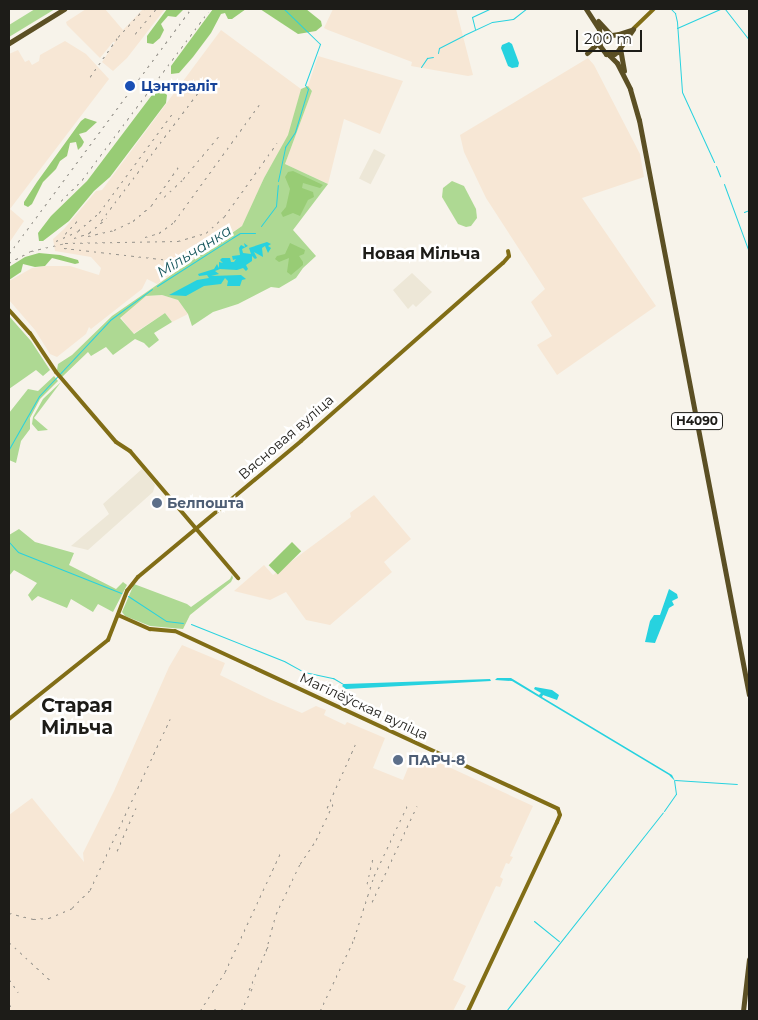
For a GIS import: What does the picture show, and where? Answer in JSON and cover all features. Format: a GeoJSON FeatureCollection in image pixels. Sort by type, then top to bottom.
{"type":"FeatureCollection","features":[{"type":"Feature","properties":{"kind":"main road"},"geometry":{"type":"LineString","coordinates":[[9,43],[64,9]]}},
{"type":"Feature","properties":{"kind":"main road","name":"Н4090"},"geometry":{"type":"LineString","coordinates":[[586,9],[599,29],[600,46],[617,63],[627,84]]}},
{"type":"Feature","properties":{"kind":"main road","name":"Н4090"},"geometry":{"type":"LineString","coordinates":[[590,9],[601,26],[619,40],[621,61],[639,120],[749,695]]}},
{"type":"Feature","properties":{"kind":"main road"},"geometry":{"type":"LineString","coordinates":[[633,29],[617,52],[607,54],[587,53],[605,36],[633,29]]}},
{"type":"Feature","properties":{"kind":"main road"},"geometry":{"type":"LineString","coordinates":[[743,1011],[749,959]]}},
{"type":"Feature","properties":{"kind":"street"},"geometry":{"type":"LineString","coordinates":[[633,29],[654,9]]}},
{"type":"Feature","properties":{"kind":"street","name":"Вясновая вуліца"},"geometry":{"type":"LineString","coordinates":[[9,719],[103,646],[110,636],[131,584],[301,441],[503,263],[509,256],[508,251]]}},
{"type":"Feature","properties":{"kind":"street"},"geometry":{"type":"LineString","coordinates":[[9,310],[30,333],[61,378],[116,442],[130,450],[238,578]]}},
{"type":"Feature","properties":{"kind":"street","name":"Магілёўская вуліца"},"geometry":{"type":"LineString","coordinates":[[118,615],[150,629],[170,630],[180,633],[558,809],[560,815],[557,822],[468,1011]]}},
{"type":"Feature","properties":{"kind":"shaded area"},"geometry":{"type":"Polygon","coordinates":[[[86,9],[105,9],[123,30],[143,9],[165,9],[127,58],[113,71],[102,62],[115,42],[100,58],[67,25],[66,22],[86,9]]]}},
{"type":"Feature","properties":{"kind":"shaded area"},"geometry":{"type":"Polygon","coordinates":[[[333,9],[456,9],[473,75],[468,76],[411,66],[412,62],[328,30],[324,28],[333,9]]]}},
{"type":"Feature","properties":{"kind":"shaded area"},"geometry":{"type":"Polygon","coordinates":[[[221,30],[301,89],[289,135],[264,178],[242,226],[157,284],[147,279],[142,289],[91,329],[89,327],[86,334],[57,357],[50,354],[35,330],[9,300],[9,281],[32,268],[46,266],[70,266],[99,275],[101,268],[91,257],[55,251],[53,239],[64,229],[96,191],[102,190],[221,30]]]}},
{"type":"Feature","properties":{"kind":"shaded area"},"geometry":{"type":"Polygon","coordinates":[[[65,41],[86,54],[109,79],[10,209],[24,221],[9,243],[9,54],[18,50],[25,62],[29,60],[32,65],[39,61],[40,55],[65,41]]]}},
{"type":"Feature","properties":{"kind":"shaded area"},"geometry":{"type":"Polygon","coordinates":[[[318,56],[403,81],[380,134],[344,119],[328,184],[285,164],[312,91],[308,86],[318,56]]]}},
{"type":"Feature","properties":{"kind":"shaded area"},"geometry":{"type":"Polygon","coordinates":[[[588,58],[594,65],[640,154],[644,177],[582,198],[656,306],[557,375],[537,345],[552,336],[531,302],[545,289],[486,198],[464,152],[460,135],[588,58]]]}},
{"type":"Feature","properties":{"kind":"shaded area"},"geometry":{"type":"Polygon","coordinates":[[[374,149],[386,155],[371,184],[359,178],[374,149]]]}},
{"type":"Feature","properties":{"kind":"shaded area"},"geometry":{"type":"Polygon","coordinates":[[[412,273],[432,292],[416,307],[413,304],[408,309],[393,290],[412,273]]]}},
{"type":"Feature","properties":{"kind":"shaded area"},"geometry":{"type":"Polygon","coordinates":[[[162,295],[178,300],[188,314],[172,322],[165,313],[133,334],[120,316],[146,296],[162,295]]]}},
{"type":"Feature","properties":{"kind":"shaded area"},"geometry":{"type":"Polygon","coordinates":[[[143,468],[155,485],[153,492],[88,550],[71,546],[109,514],[103,504],[143,468]]]}},
{"type":"Feature","properties":{"kind":"shaded area"},"geometry":{"type":"Polygon","coordinates":[[[374,495],[411,539],[384,562],[392,572],[330,625],[306,620],[286,592],[270,600],[234,591],[264,565],[273,575],[351,517],[350,513],[374,495]]]}},
{"type":"Feature","properties":{"kind":"shaded area"},"geometry":{"type":"Polygon","coordinates":[[[182,645],[225,663],[220,675],[269,699],[302,713],[316,706],[326,710],[324,715],[345,725],[347,722],[385,738],[373,768],[403,780],[412,758],[425,756],[533,806],[510,856],[513,857],[509,864],[506,863],[500,877],[503,879],[500,887],[496,886],[453,980],[466,986],[453,1011],[9,1011],[9,815],[32,798],[84,862],[83,853],[114,791],[169,667],[182,645]]]}},
{"type":"Feature","properties":{"kind":"green space"},"geometry":{"type":"Polygon","coordinates":[[[35,9],[55,9],[9,37],[9,25],[35,9]]]}},
{"type":"Feature","properties":{"kind":"green space"},"geometry":{"type":"Polygon","coordinates":[[[167,9],[184,9],[176,17],[168,16],[161,24],[164,30],[160,38],[153,44],[147,43],[147,36],[167,9]]]}},
{"type":"Feature","properties":{"kind":"green space"},"geometry":{"type":"Polygon","coordinates":[[[213,9],[246,9],[232,19],[228,19],[225,13],[221,14],[211,33],[193,57],[179,73],[171,74],[171,66],[213,9]]]}},
{"type":"Feature","properties":{"kind":"green space"},"geometry":{"type":"Polygon","coordinates":[[[260,9],[306,9],[321,21],[322,26],[316,31],[298,34],[260,9]]]}},
{"type":"Feature","properties":{"kind":"green space"},"geometry":{"type":"Polygon","coordinates":[[[308,86],[312,91],[285,164],[328,184],[293,230],[316,256],[303,268],[296,278],[279,288],[271,287],[238,304],[213,312],[192,326],[188,314],[178,300],[162,295],[146,296],[120,318],[134,334],[165,313],[172,322],[154,333],[159,340],[149,348],[144,343],[135,339],[113,355],[106,347],[91,356],[88,352],[62,377],[57,370],[58,364],[72,355],[112,316],[242,226],[264,178],[288,135],[301,89],[308,86]]]}},
{"type":"Feature","properties":{"kind":"green space"},"geometry":{"type":"Polygon","coordinates":[[[159,88],[167,95],[166,103],[110,177],[94,191],[69,221],[43,241],[39,241],[38,233],[51,216],[87,181],[159,88]]]}},
{"type":"Feature","properties":{"kind":"green space"},"geometry":{"type":"Polygon","coordinates":[[[85,118],[97,122],[86,132],[79,134],[84,142],[82,146],[78,150],[76,142],[70,143],[67,156],[60,161],[56,169],[43,182],[32,204],[28,207],[24,205],[37,182],[85,118]]]}},
{"type":"Feature","properties":{"kind":"green space"},"geometry":{"type":"Polygon","coordinates":[[[293,171],[323,185],[320,188],[303,183],[302,188],[313,192],[314,197],[308,200],[300,216],[293,213],[283,217],[281,213],[286,207],[290,189],[285,177],[288,172],[293,171]]]}},
{"type":"Feature","properties":{"kind":"green space"},"geometry":{"type":"Polygon","coordinates":[[[452,181],[464,186],[476,209],[477,218],[471,226],[466,227],[458,224],[442,197],[443,188],[452,181]]]}},
{"type":"Feature","properties":{"kind":"green space"},"geometry":{"type":"Polygon","coordinates":[[[290,243],[305,250],[304,254],[299,256],[303,265],[291,275],[287,272],[289,258],[279,262],[275,259],[277,256],[285,254],[290,243]]]}},
{"type":"Feature","properties":{"kind":"green space"},"geometry":{"type":"Polygon","coordinates":[[[39,253],[60,255],[78,260],[79,263],[75,264],[52,258],[45,266],[35,267],[23,264],[21,272],[9,280],[9,267],[25,257],[39,253]]]}},
{"type":"Feature","properties":{"kind":"green space"},"geometry":{"type":"Polygon","coordinates":[[[9,316],[31,341],[50,370],[43,376],[36,370],[9,389],[9,316]]]}},
{"type":"Feature","properties":{"kind":"green space"},"geometry":{"type":"Polygon","coordinates":[[[54,376],[58,381],[40,399],[30,418],[30,429],[21,441],[16,463],[9,460],[9,413],[28,389],[38,391],[54,376]]]}},
{"type":"Feature","properties":{"kind":"green space"},"geometry":{"type":"Polygon","coordinates":[[[61,382],[34,418],[48,430],[38,431],[32,424],[33,417],[43,399],[61,382]]]}},
{"type":"Feature","properties":{"kind":"green space"},"geometry":{"type":"Polygon","coordinates":[[[19,529],[35,542],[74,553],[69,565],[116,589],[123,582],[127,585],[113,612],[98,604],[93,612],[71,599],[67,608],[38,596],[32,601],[28,595],[37,583],[14,570],[9,576],[9,535],[19,529]]]}},
{"type":"Feature","properties":{"kind":"green space"},"geometry":{"type":"Polygon","coordinates":[[[292,542],[301,551],[278,575],[269,565],[292,542]]]}},
{"type":"Feature","properties":{"kind":"green space"},"geometry":{"type":"Polygon","coordinates":[[[232,575],[231,582],[190,615],[183,629],[150,626],[125,616],[122,612],[134,584],[191,607],[230,579],[232,575]]]}},
{"type":"Feature","properties":{"kind":"water"},"geometry":{"type":"Polygon","coordinates":[[[509,42],[512,44],[519,63],[518,67],[512,68],[508,66],[501,48],[502,45],[509,42]]]}},
{"type":"Feature","properties":{"kind":"water"},"geometry":{"type":"Polygon","coordinates":[[[267,242],[271,244],[268,246],[271,248],[268,253],[265,246],[262,248],[263,257],[254,252],[257,258],[255,259],[252,256],[252,261],[246,265],[248,269],[246,271],[243,268],[237,270],[220,269],[215,271],[219,274],[211,276],[241,275],[246,279],[242,280],[240,286],[227,286],[228,281],[225,278],[221,284],[204,286],[186,296],[169,295],[197,280],[209,278],[207,275],[199,276],[198,274],[214,269],[217,264],[219,268],[219,262],[223,263],[220,260],[222,258],[230,258],[231,262],[234,262],[236,259],[233,260],[232,256],[240,255],[239,248],[241,245],[245,247],[244,243],[248,246],[242,249],[243,253],[251,254],[249,248],[267,242]]]}},
{"type":"Feature","properties":{"kind":"water"},"geometry":{"type":"Polygon","coordinates":[[[669,589],[677,594],[678,598],[672,601],[674,605],[669,608],[655,643],[645,642],[650,621],[654,615],[660,615],[669,589]]]}},
{"type":"Feature","properties":{"kind":"water"},"geometry":{"type":"Polygon","coordinates":[[[497,678],[511,678],[539,695],[541,693],[534,689],[535,687],[552,690],[559,695],[557,700],[543,695],[542,697],[672,775],[675,781],[669,775],[512,681],[495,680],[497,678]]]}},
{"type":"Feature","properties":{"kind":"water"},"geometry":{"type":"Polygon","coordinates":[[[490,679],[491,681],[346,689],[342,686],[344,684],[490,679]]]}},
{"type":"Feature","properties":{"kind":"waterway","name":"Мільчанка"},"geometry":{"type":"LineString","coordinates":[[278,181],[285,147],[295,132],[308,89],[305,85],[320,44],[284,9]]}},
{"type":"Feature","properties":{"kind":"waterway"},"geometry":{"type":"LineString","coordinates":[[475,29],[472,17],[489,9]]}},
{"type":"Feature","properties":{"kind":"waterway"},"geometry":{"type":"LineString","coordinates":[[438,53],[439,48],[464,35],[492,22],[513,19],[526,9]]}},
{"type":"Feature","properties":{"kind":"waterway"},"geometry":{"type":"LineString","coordinates":[[671,9],[675,13],[677,22],[682,92],[714,162]]}},
{"type":"Feature","properties":{"kind":"waterway"},"geometry":{"type":"LineString","coordinates":[[677,28],[720,9]]}},
{"type":"Feature","properties":{"kind":"waterway"},"geometry":{"type":"LineString","coordinates":[[725,9],[749,40]]}},
{"type":"Feature","properties":{"kind":"waterway"},"geometry":{"type":"LineString","coordinates":[[421,67],[427,58],[433,57]]}},
{"type":"Feature","properties":{"kind":"waterway"},"geometry":{"type":"LineString","coordinates":[[716,166],[720,176]]}},
{"type":"Feature","properties":{"kind":"waterway"},"geometry":{"type":"LineString","coordinates":[[724,184],[749,252]]}},
{"type":"Feature","properties":{"kind":"waterway","name":"Мільчанка"},"geometry":{"type":"LineString","coordinates":[[261,226],[276,206],[278,185]]}},
{"type":"Feature","properties":{"kind":"waterway"},"geometry":{"type":"LineString","coordinates":[[744,212],[749,210]]}},
{"type":"Feature","properties":{"kind":"waterway","name":"Мільчанка"},"geometry":{"type":"LineString","coordinates":[[157,286],[240,233],[255,233]]}},
{"type":"Feature","properties":{"kind":"waterway","name":"Мільчанка"},"geometry":{"type":"LineString","coordinates":[[9,449],[39,396],[110,320],[152,289]]}},
{"type":"Feature","properties":{"kind":"waterway"},"geometry":{"type":"LineString","coordinates":[[9,542],[18,552],[121,593]]}},
{"type":"Feature","properties":{"kind":"waterway"},"geometry":{"type":"LineString","coordinates":[[128,596],[166,621],[183,623]]}},
{"type":"Feature","properties":{"kind":"waterway"},"geometry":{"type":"LineString","coordinates":[[191,624],[284,661],[304,672],[333,678],[343,684]]}},
{"type":"Feature","properties":{"kind":"waterway"},"geometry":{"type":"LineString","coordinates":[[664,811],[676,794],[674,780]]}},
{"type":"Feature","properties":{"kind":"waterway"},"geometry":{"type":"LineString","coordinates":[[675,780],[737,784]]}},
{"type":"Feature","properties":{"kind":"waterway"},"geometry":{"type":"LineString","coordinates":[[506,1011],[663,812]]}},
{"type":"Feature","properties":{"kind":"waterway"},"geometry":{"type":"LineString","coordinates":[[534,921],[559,941]]}},
{"type":"Feature","properties":{"kind":"railway"},"geometry":{"type":"LineString","coordinates":[[90,77],[118,37],[144,9]]}},
{"type":"Feature","properties":{"kind":"railway"},"geometry":{"type":"LineString","coordinates":[[135,34],[156,9]]}},
{"type":"Feature","properties":{"kind":"railway"},"geometry":{"type":"LineString","coordinates":[[9,254],[191,9]]}},
{"type":"Feature","properties":{"kind":"railway"},"geometry":{"type":"LineString","coordinates":[[61,201],[82,180],[208,12]]}},
{"type":"Feature","properties":{"kind":"railway"},"geometry":{"type":"LineString","coordinates":[[101,221],[201,89]]}},
{"type":"Feature","properties":{"kind":"railway"},"geometry":{"type":"LineString","coordinates":[[145,237],[159,233],[174,222],[259,105]]}},
{"type":"Feature","properties":{"kind":"railway"},"geometry":{"type":"LineString","coordinates":[[56,241],[78,231],[99,213],[172,114]]}},
{"type":"Feature","properties":{"kind":"railway"},"geometry":{"type":"LineString","coordinates":[[164,197],[183,179],[219,136]]}},
{"type":"Feature","properties":{"kind":"railway"},"geometry":{"type":"LineString","coordinates":[[9,263],[31,251],[65,243],[178,241],[206,233],[224,217],[277,143]]}},
{"type":"Feature","properties":{"kind":"railway"},"geometry":{"type":"LineString","coordinates":[[88,236],[114,230],[133,221],[151,206],[179,166]]}},
{"type":"Feature","properties":{"kind":"railway"},"geometry":{"type":"LineString","coordinates":[[74,238],[89,233],[107,218]]}},
{"type":"Feature","properties":{"kind":"railway"},"geometry":{"type":"LineString","coordinates":[[65,234],[77,221]]}},
{"type":"Feature","properties":{"kind":"railway"},"geometry":{"type":"LineString","coordinates":[[64,248],[178,261]]}},
{"type":"Feature","properties":{"kind":"railway"},"geometry":{"type":"LineString","coordinates":[[9,913],[33,919],[49,918],[72,908],[90,890],[170,719]]}},
{"type":"Feature","properties":{"kind":"railway"},"geometry":{"type":"LineString","coordinates":[[327,808],[356,743]]}},
{"type":"Feature","properties":{"kind":"railway"},"geometry":{"type":"LineString","coordinates":[[266,951],[276,914],[300,864],[316,840],[334,802]]}},
{"type":"Feature","properties":{"kind":"railway"},"geometry":{"type":"LineString","coordinates":[[320,1011],[354,939],[374,876],[409,802]]}},
{"type":"Feature","properties":{"kind":"railway"},"geometry":{"type":"LineString","coordinates":[[372,902],[417,806]]}},
{"type":"Feature","properties":{"kind":"railway"},"geometry":{"type":"LineString","coordinates":[[117,851],[136,808]]}},
{"type":"Feature","properties":{"kind":"railway"},"geometry":{"type":"LineString","coordinates":[[200,1011],[225,972],[282,850]]}},
{"type":"Feature","properties":{"kind":"railway"},"geometry":{"type":"LineString","coordinates":[[367,884],[373,857]]}},
{"type":"Feature","properties":{"kind":"railway"},"geometry":{"type":"LineString","coordinates":[[9,942],[50,980]]}},
{"type":"Feature","properties":{"kind":"railway"},"geometry":{"type":"LineString","coordinates":[[249,990],[269,944]]}},
{"type":"Feature","properties":{"kind":"railway"},"geometry":{"type":"LineString","coordinates":[[9,979],[18,992]]}},
{"type":"Feature","properties":{"kind":"railway"},"geometry":{"type":"LineString","coordinates":[[241,1011],[254,984]]}},
{"type":"Feature","properties":{"kind":"railway"},"geometry":{"type":"LineString","coordinates":[[9,1004],[15,1011]]}},
{"type":"Feature","properties":{"kind":"railway"},"geometry":{"type":"LineString","coordinates":[[214,1011],[216,1007]]}},
{"type":"Feature","properties":{"kind":"place","name":"Цэнтраліт"},"geometry":{"type":"Point","coordinates":[130,86]}},
{"type":"Feature","properties":{"kind":"place","name":"Белпошта"},"geometry":{"type":"Point","coordinates":[157,503]}},
{"type":"Feature","properties":{"kind":"place","name":"ПАРЧ-8"},"geometry":{"type":"Point","coordinates":[398,760]}},
{"type":"Feature","properties":{"kind":"district","name":"Новая Мільча"},"geometry":{"type":"Point","coordinates":[421,254]}},
{"type":"Feature","properties":{"kind":"district","name":"Старая Мільча"},"geometry":{"type":"Point","coordinates":[77,717]}}]}
